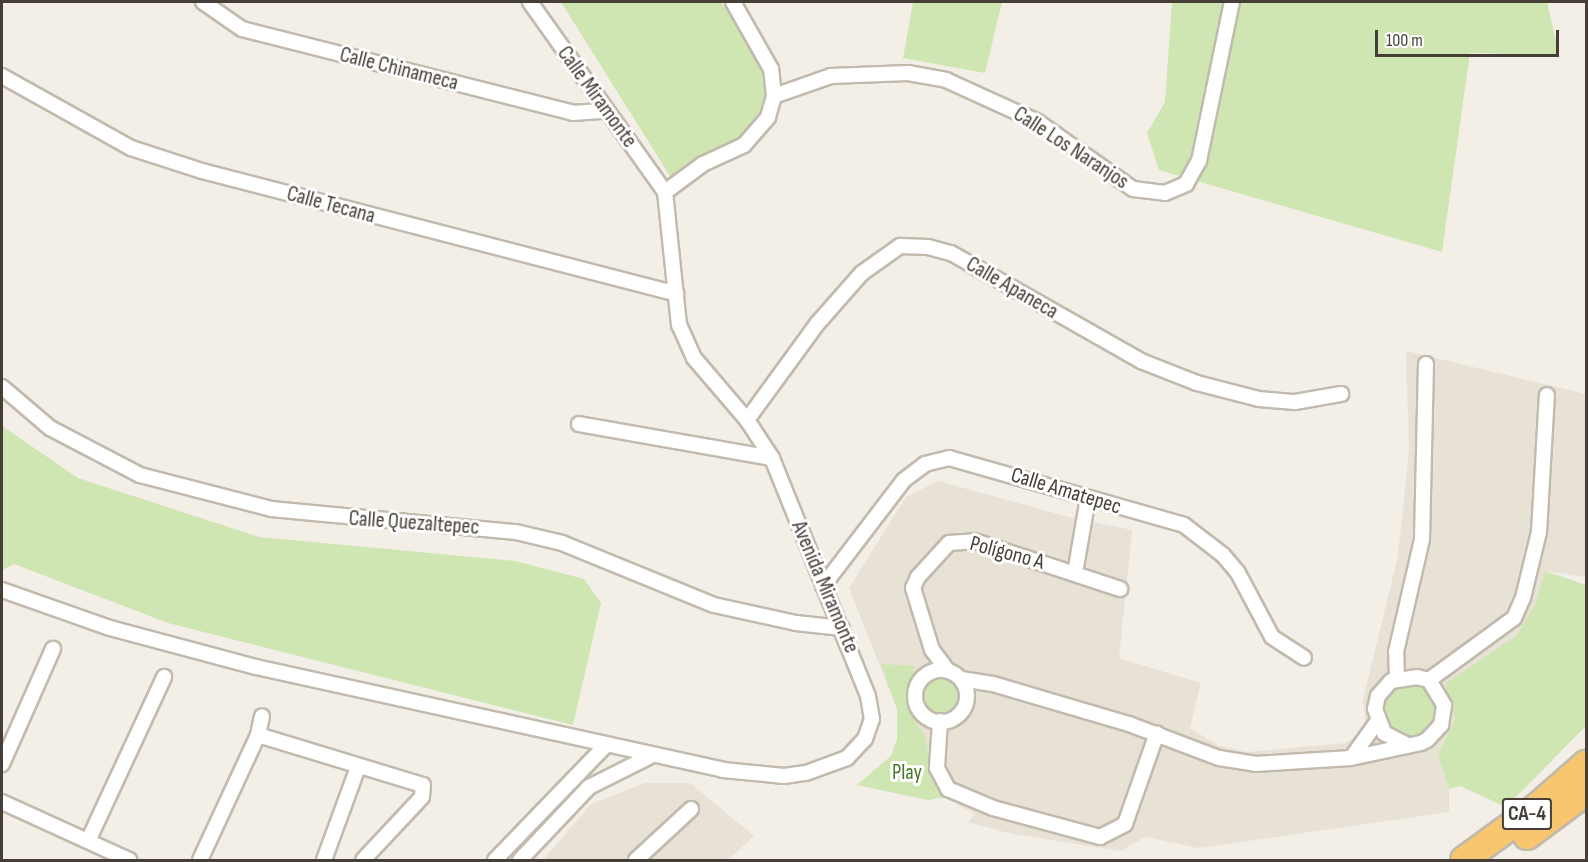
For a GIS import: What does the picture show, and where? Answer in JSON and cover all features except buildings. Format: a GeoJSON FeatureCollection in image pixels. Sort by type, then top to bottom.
{"type":"FeatureCollection","features":[{"type":"Feature","properties":{"kind":"highway","name":"CA-4"},"geometry":{"type":"LineString","coordinates":[[1464,861],[1538,806],[1587,764]]}},
{"type":"Feature","properties":{"kind":"highway","name":"CA-4"},"geometry":{"type":"LineString","coordinates":[[1493,861],[1587,792]]}},
{"type":"Feature","properties":{"kind":"street","name":"Calle Chinameca"},"geometry":{"type":"LineString","coordinates":[[203,2],[242,29],[573,113],[604,111]]}},
{"type":"Feature","properties":{"kind":"street","name":"Calle Miramonte"},"geometry":{"type":"LineString","coordinates":[[530,2],[604,111],[665,192]]}},
{"type":"Feature","properties":{"kind":"street"},"geometry":{"type":"LineString","coordinates":[[665,192],[703,164],[744,145],[768,117],[774,96],[771,69],[733,2]]}},
{"type":"Feature","properties":{"kind":"street","name":"Calle Los Naranjos"},"geometry":{"type":"LineString","coordinates":[[774,96],[831,76],[908,73],[945,80],[1038,122],[1133,189],[1165,193],[1186,184],[1199,161],[1232,2]]}},
{"type":"Feature","properties":{"kind":"street","name":"Calle Tecana"},"geometry":{"type":"LineString","coordinates":[[2,76],[131,148],[202,171],[676,294]]}},
{"type":"Feature","properties":{"kind":"street","name":"Avenida Miramonte"},"geometry":{"type":"LineString","coordinates":[[2,590],[143,638],[604,747],[723,770],[784,776],[830,767],[847,758],[865,738],[872,719],[868,696],[772,458],[747,420],[694,358],[679,325],[665,192]]}},
{"type":"Feature","properties":{"kind":"street","name":"Calle Apaneca"},"geometry":{"type":"LineString","coordinates":[[747,420],[817,324],[862,273],[900,246],[928,246],[951,253],[1141,361],[1197,383],[1260,399],[1295,402],[1341,394]]}},
{"type":"Feature","properties":{"kind":"street"},"geometry":{"type":"LineString","coordinates":[[1403,677],[1396,652],[1422,539],[1426,363]]}},
{"type":"Feature","properties":{"kind":"street","name":"Calle Quezaltepec"},"geometry":{"type":"LineString","coordinates":[[2,387],[50,429],[140,475],[271,509],[516,532],[562,543],[714,605],[796,623],[842,628]]}},
{"type":"Feature","properties":{"kind":"street"},"geometry":{"type":"LineString","coordinates":[[1432,683],[1449,667],[1514,618],[1530,578],[1539,532],[1547,395]]}},
{"type":"Feature","properties":{"kind":"street"},"geometry":{"type":"LineString","coordinates":[[579,424],[772,458]]}},
{"type":"Feature","properties":{"kind":"street","name":"Calle Amatepec"},"geometry":{"type":"LineString","coordinates":[[823,586],[904,480],[925,464],[949,458],[972,462],[1184,525],[1223,555],[1238,573],[1272,637],[1304,658]]}},
{"type":"Feature","properties":{"kind":"street","name":"Polígono A"},"geometry":{"type":"LineString","coordinates":[[948,671],[932,650],[913,588],[918,577],[949,543],[975,541],[1075,573],[1088,498]]}},
{"type":"Feature","properties":{"kind":"street"},"geometry":{"type":"LineString","coordinates":[[1075,573],[1120,589]]}},
{"type":"Feature","properties":{"kind":"street"},"geometry":{"type":"LineString","coordinates":[[2,764],[53,649]]}},
{"type":"Feature","properties":{"kind":"street"},"geometry":{"type":"LineString","coordinates":[[932,650],[919,683],[917,705],[928,718],[940,721],[951,720],[964,709],[975,693],[993,684]]}},
{"type":"Feature","properties":{"kind":"street"},"geometry":{"type":"LineString","coordinates":[[919,683],[931,672],[948,671],[961,679],[993,684],[1157,733],[1238,763],[1351,758],[1427,740],[1441,725],[1444,705],[1432,683],[1403,677],[1378,696],[1377,722],[1360,750],[1351,758]]}},
{"type":"Feature","properties":{"kind":"street"},"geometry":{"type":"LineString","coordinates":[[88,841],[165,676]]}},
{"type":"Feature","properties":{"kind":"street"},"geometry":{"type":"LineString","coordinates":[[961,679],[968,694],[964,709]]}},
{"type":"Feature","properties":{"kind":"street"},"geometry":{"type":"LineString","coordinates":[[200,861],[258,735],[262,716]]}},
{"type":"Feature","properties":{"kind":"street"},"geometry":{"type":"LineString","coordinates":[[940,721],[937,768],[948,789],[993,808],[1100,837],[1125,824],[1157,733]]}},
{"type":"Feature","properties":{"kind":"street"},"geometry":{"type":"LineString","coordinates":[[1377,722],[1389,738],[1408,745]]}},
{"type":"Feature","properties":{"kind":"street"},"geometry":{"type":"LineString","coordinates":[[258,735],[358,767],[418,781],[424,789],[422,797],[363,861]]}},
{"type":"Feature","properties":{"kind":"street"},"geometry":{"type":"LineString","coordinates":[[495,861],[604,747]]}},
{"type":"Feature","properties":{"kind":"street"},"geometry":{"type":"LineString","coordinates":[[520,861],[589,788],[650,756]]}},
{"type":"Feature","properties":{"kind":"street"},"geometry":{"type":"LineString","coordinates":[[324,861],[358,767]]}},
{"type":"Feature","properties":{"kind":"street"},"geometry":{"type":"LineString","coordinates":[[2,802],[129,861]]}},
{"type":"Feature","properties":{"kind":"street"},"geometry":{"type":"LineString","coordinates":[[636,861],[691,809]]}},
{"type":"Feature","properties":{"kind":"shaded area"},"geometry":{"type":"Polygon","coordinates":[[[1406,351],[1586,394],[1586,577],[1545,571],[1535,604],[1516,636],[1446,684],[1455,719],[1438,755],[1449,789],[1449,812],[1198,848],[1145,837],[1121,851],[1012,834],[968,822],[975,814],[944,797],[928,800],[857,785],[891,756],[897,739],[897,709],[849,588],[906,497],[938,481],[1069,517],[1132,530],[1119,658],[1201,683],[1190,728],[1219,746],[1248,752],[1346,743],[1366,727],[1363,700],[1398,556],[1409,451],[1406,351]]]}},
{"type":"Feature","properties":{"kind":"shaded area"},"geometry":{"type":"Polygon","coordinates":[[[645,783],[690,783],[754,836],[728,860],[543,860],[591,804],[645,783]]]}},
{"type":"Feature","properties":{"kind":"green space"},"geometry":{"type":"Polygon","coordinates":[[[561,2],[721,2],[765,69],[768,93],[762,117],[735,141],[670,176],[561,2]]]}},
{"type":"Feature","properties":{"kind":"green space"},"geometry":{"type":"Polygon","coordinates":[[[913,2],[1002,2],[985,73],[903,58],[913,2]]]}},
{"type":"Feature","properties":{"kind":"green space"},"geometry":{"type":"Polygon","coordinates":[[[1172,2],[1547,2],[1559,55],[1470,53],[1442,252],[1159,170],[1147,133],[1165,102],[1172,2]]]}},
{"type":"Feature","properties":{"kind":"green space"},"geometry":{"type":"Polygon","coordinates":[[[2,426],[78,478],[259,537],[515,561],[584,579],[601,603],[573,725],[168,623],[14,564],[2,570],[2,426]]]}},
{"type":"Feature","properties":{"kind":"green space"},"geometry":{"type":"Polygon","coordinates":[[[1545,571],[1586,585],[1586,726],[1506,807],[1460,786],[1449,789],[1438,755],[1455,719],[1445,684],[1516,636],[1535,604],[1545,571]]]}},
{"type":"Feature","properties":{"kind":"green space","name":"Play"},"geometry":{"type":"Polygon","coordinates":[[[881,664],[915,666],[907,696],[910,713],[925,736],[931,772],[944,797],[928,800],[857,785],[891,756],[897,740],[897,709],[881,664]]]}},
{"type":"Feature","properties":{"kind":"green space"},"geometry":{"type":"Polygon","coordinates":[[[942,676],[956,682],[962,696],[956,710],[942,716],[928,710],[922,696],[928,682],[942,676]]]}},
{"type":"Feature","properties":{"kind":"green space"},"geometry":{"type":"Polygon","coordinates":[[[1410,682],[1425,687],[1433,695],[1438,710],[1433,725],[1425,733],[1410,738],[1395,733],[1387,725],[1382,710],[1387,695],[1395,687],[1410,682]]]}}]}
